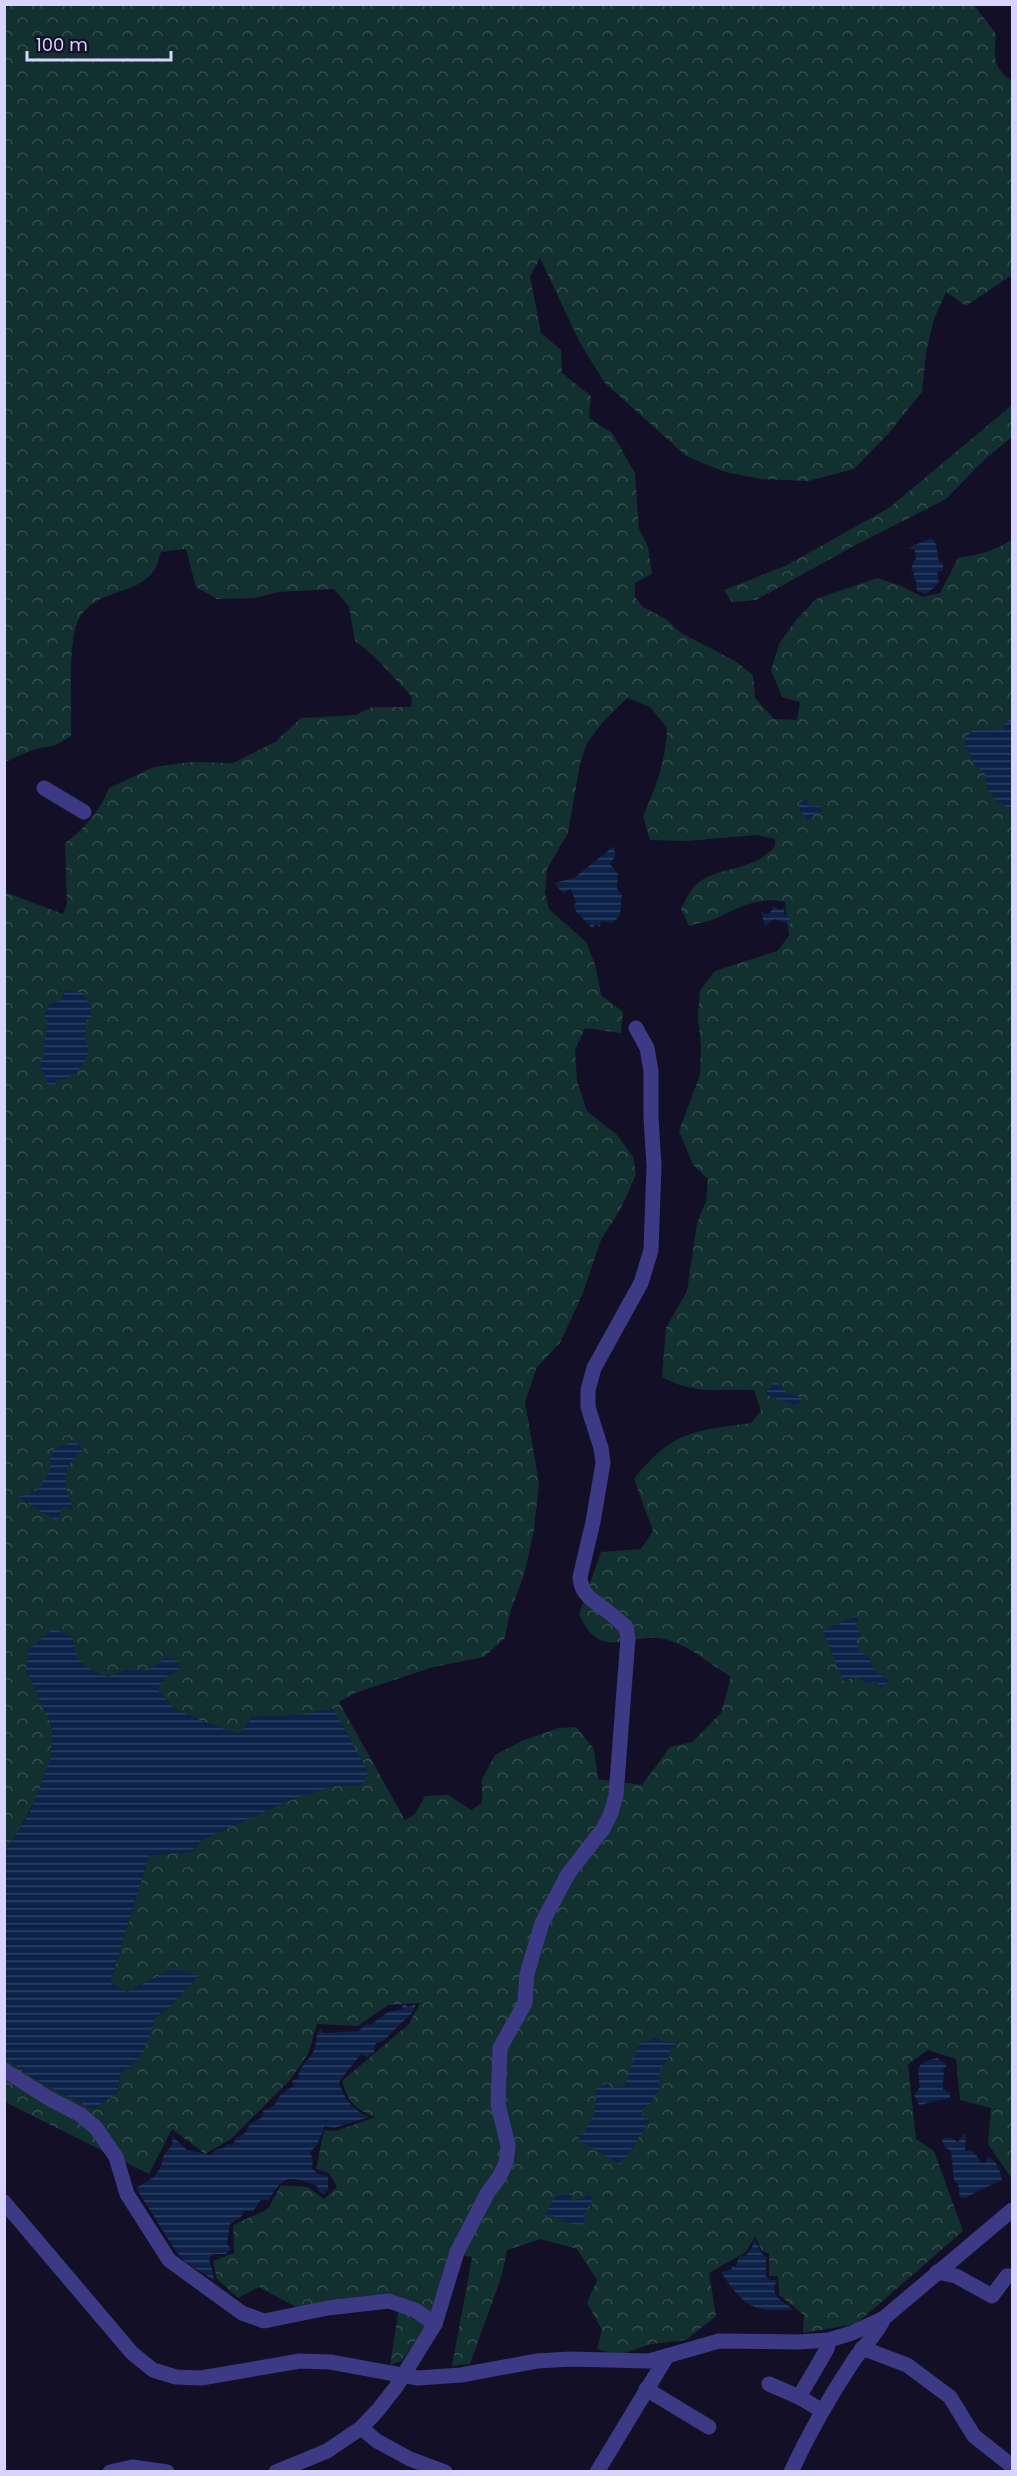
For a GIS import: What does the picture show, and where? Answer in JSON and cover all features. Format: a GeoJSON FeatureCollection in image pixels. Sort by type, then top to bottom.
{"type":"FeatureCollection","features":[{"type":"Feature","properties":{"kind":"street"},"geometry":{"type":"LineString","coordinates":[[44,788],[84,812]]}},
{"type":"Feature","properties":{"kind":"street"},"geometry":{"type":"LineString","coordinates":[[276,2472],[327,2451],[361,2428],[378,2410],[435,2324],[457,2252],[506,2163],[508,2146],[498,2104],[500,2048],[525,2003],[527,1974],[542,1923],[568,1874],[603,1829],[616,1796],[628,1638],[626,1627],[588,1598],[580,1586],[580,1577],[593,1522],[603,1463],[601,1448],[588,1407],[588,1389],[594,1368],[641,1283],[651,1250],[654,1166],[651,1071],[647,1048],[636,1028]]}},
{"type":"Feature","properties":{"kind":"street"},"geometry":{"type":"LineString","coordinates":[[4,2070],[50,2100],[81,2115],[96,2128],[116,2157],[125,2190],[169,2260],[242,2313],[264,2321],[328,2308],[389,2301],[415,2310],[435,2324]]}},
{"type":"Feature","properties":{"kind":"street"},"geometry":{"type":"LineString","coordinates":[[4,2202],[132,2353],[153,2370],[176,2376],[201,2378],[300,2361],[330,2362],[417,2378],[461,2375],[537,2361],[572,2359],[649,2361],[719,2341],[829,2340],[852,2333],[884,2318],[1012,2210]]}},
{"type":"Feature","properties":{"kind":"street"},"geometry":{"type":"LineString","coordinates":[[937,2272],[956,2276],[992,2296],[1007,2276],[1012,2276]]}},
{"type":"Feature","properties":{"kind":"street"},"geometry":{"type":"LineString","coordinates":[[791,2472],[821,2410],[862,2348],[880,2328],[884,2318]]}},
{"type":"Feature","properties":{"kind":"street"},"geometry":{"type":"LineString","coordinates":[[799,2397],[827,2349],[829,2340]]}},
{"type":"Feature","properties":{"kind":"street"},"geometry":{"type":"LineString","coordinates":[[862,2348],[907,2365],[950,2397],[974,2436],[1012,2466]]}},
{"type":"Feature","properties":{"kind":"street"},"geometry":{"type":"LineString","coordinates":[[597,2472],[667,2356]]}},
{"type":"Feature","properties":{"kind":"street"},"geometry":{"type":"LineString","coordinates":[[769,2385],[799,2397],[821,2410]]}},
{"type":"Feature","properties":{"kind":"street"},"geometry":{"type":"LineString","coordinates":[[646,2389],[709,2427]]}},
{"type":"Feature","properties":{"kind":"street"},"geometry":{"type":"LineString","coordinates":[[361,2428],[377,2441],[410,2459],[445,2472]]}},
{"type":"Feature","properties":{"kind":"street"},"geometry":{"type":"LineString","coordinates":[[110,2472],[132,2467],[166,2472]]}},
{"type":"Feature","properties":{"kind":"green space"},"geometry":{"type":"Polygon","coordinates":[[[5,5],[974,5],[996,34],[996,61],[1005,76],[1012,81],[1012,275],[966,306],[946,292],[934,319],[926,353],[922,392],[888,434],[854,469],[808,481],[761,479],[725,472],[686,456],[605,383],[580,343],[540,258],[530,276],[541,333],[561,350],[562,373],[591,396],[589,418],[612,433],[635,473],[639,529],[648,547],[652,574],[635,583],[635,597],[643,607],[666,619],[681,633],[735,661],[753,675],[755,698],[774,719],[797,720],[800,702],[782,697],[771,670],[779,644],[796,620],[816,599],[877,578],[923,597],[940,593],[958,558],[986,552],[1012,539],[1012,2179],[988,2144],[991,2108],[960,2100],[956,2059],[928,2050],[908,2064],[916,2139],[934,2151],[963,2231],[856,2324],[803,2333],[804,2315],[779,2295],[778,2276],[769,2276],[769,2254],[762,2251],[755,2236],[746,2252],[709,2273],[716,2316],[686,2340],[651,2344],[619,2355],[597,2349],[602,2330],[587,2303],[597,2280],[577,2249],[540,2239],[507,2250],[502,2275],[470,2364],[452,2366],[472,2257],[451,2253],[434,2313],[402,2361],[390,2365],[400,2301],[348,2301],[296,2307],[259,2287],[238,2298],[217,2279],[213,2261],[234,2253],[233,2225],[268,2209],[281,2185],[308,2187],[324,2199],[337,2187],[329,2173],[316,2169],[324,2130],[336,2131],[375,2117],[353,2104],[342,2081],[409,2024],[420,2003],[388,2005],[358,2026],[317,2024],[309,2052],[291,2079],[231,2139],[205,2154],[172,2129],[149,2174],[5,2102],[5,2059],[47,2086],[93,2109],[116,2094],[121,2072],[131,2065],[141,2052],[156,2016],[168,2009],[172,1969],[127,1992],[110,1983],[149,1855],[191,1852],[202,1840],[285,1802],[334,1786],[363,1785],[334,1709],[290,1716],[252,1717],[239,1734],[199,1720],[174,1708],[157,1689],[166,1677],[178,1670],[166,1657],[148,1672],[129,1669],[107,1677],[86,1668],[76,1655],[26,1670],[51,1723],[52,1745],[50,1761],[39,1793],[5,1851],[5,892],[63,914],[67,904],[65,843],[91,818],[109,788],[154,767],[190,762],[233,763],[275,742],[301,718],[356,715],[372,707],[411,707],[412,697],[374,656],[355,641],[349,607],[334,589],[278,592],[255,598],[217,599],[196,587],[186,549],[161,552],[155,569],[147,578],[137,585],[92,604],[83,613],[76,626],[71,664],[71,736],[56,745],[32,750],[5,762],[5,5]],[[627,698],[603,722],[587,743],[580,764],[568,833],[547,869],[545,893],[549,909],[586,942],[595,964],[601,995],[623,1012],[621,1033],[585,1028],[575,1050],[577,1081],[587,1111],[617,1135],[633,1157],[636,1175],[620,1210],[601,1240],[583,1293],[560,1343],[537,1367],[525,1402],[539,1484],[534,1530],[524,1575],[510,1612],[505,1638],[484,1657],[433,1667],[355,1693],[339,1702],[405,1820],[415,1814],[425,1796],[448,1795],[471,1810],[482,1803],[482,1779],[495,1755],[524,1740],[559,1728],[576,1727],[594,1749],[598,1779],[642,1785],[670,1747],[692,1742],[721,1713],[731,1677],[694,1652],[671,1641],[644,1638],[608,1642],[598,1639],[588,1630],[579,1614],[601,1552],[641,1549],[653,1531],[634,1479],[648,1463],[672,1442],[685,1436],[714,1428],[751,1423],[761,1411],[754,1390],[697,1389],[662,1377],[666,1328],[687,1291],[697,1223],[706,1201],[708,1179],[693,1165],[679,1131],[700,1075],[701,1047],[698,1016],[700,990],[715,971],[777,951],[789,936],[785,902],[767,900],[750,904],[714,919],[689,926],[681,909],[693,888],[710,876],[744,866],[766,855],[775,846],[775,839],[756,835],[687,841],[650,840],[643,816],[660,774],[667,728],[650,707],[627,698]]]}},
{"type":"Feature","properties":{"kind":"green space"},"geometry":{"type":"Polygon","coordinates":[[[1012,405],[1012,437],[985,459],[946,499],[756,600],[732,602],[724,590],[787,565],[889,508],[1012,405]]]}},
{"type":"Feature","properties":{"kind":"water"},"geometry":{"type":"Polygon","coordinates":[[[932,538],[936,544],[939,562],[943,564],[943,570],[937,572],[939,583],[926,594],[917,591],[916,581],[913,578],[914,572],[911,571],[916,559],[915,550],[908,548],[932,538]]]}},
{"type":"Feature","properties":{"kind":"water"},"geometry":{"type":"Polygon","coordinates":[[[1006,722],[1012,722],[1012,811],[996,800],[987,789],[985,774],[973,762],[964,740],[973,729],[1002,730],[1006,722]]]}},
{"type":"Feature","properties":{"kind":"water"},"geometry":{"type":"Polygon","coordinates":[[[807,799],[809,807],[820,806],[821,813],[816,813],[807,820],[798,808],[800,802],[807,799]]]}},
{"type":"Feature","properties":{"kind":"water"},"geometry":{"type":"Polygon","coordinates":[[[614,846],[615,856],[610,864],[618,874],[617,888],[622,895],[620,915],[613,923],[601,921],[600,927],[596,924],[592,928],[573,906],[576,903],[571,889],[564,894],[554,883],[574,878],[614,846]]]}},
{"type":"Feature","properties":{"kind":"water"},"geometry":{"type":"Polygon","coordinates":[[[773,906],[780,910],[785,907],[784,913],[791,920],[790,924],[774,919],[765,926],[761,912],[768,914],[773,906]]]}},
{"type":"Feature","properties":{"kind":"water"},"geometry":{"type":"Polygon","coordinates":[[[67,990],[82,993],[91,1007],[91,1018],[87,1019],[84,1037],[88,1052],[86,1059],[73,1075],[56,1080],[56,1084],[46,1086],[48,1081],[39,1065],[41,1059],[45,1059],[47,1018],[44,1015],[50,1004],[61,1000],[67,990]]]}},
{"type":"Feature","properties":{"kind":"water"},"geometry":{"type":"Polygon","coordinates":[[[776,1381],[787,1393],[802,1399],[796,1406],[765,1394],[776,1381]]]}},
{"type":"Feature","properties":{"kind":"water"},"geometry":{"type":"Polygon","coordinates":[[[69,1441],[76,1442],[84,1450],[70,1463],[66,1473],[71,1511],[65,1506],[59,1518],[55,1520],[17,1497],[31,1494],[31,1490],[35,1491],[42,1486],[42,1482],[50,1471],[51,1455],[54,1450],[67,1445],[69,1441]]]}},
{"type":"Feature","properties":{"kind":"water"},"geometry":{"type":"Polygon","coordinates":[[[855,1616],[859,1619],[855,1626],[861,1634],[856,1642],[859,1651],[869,1656],[874,1668],[889,1681],[880,1688],[877,1682],[864,1683],[860,1677],[853,1677],[844,1682],[823,1631],[855,1616]]]}},
{"type":"Feature","properties":{"kind":"water"},"geometry":{"type":"Polygon","coordinates":[[[53,1629],[72,1636],[76,1652],[82,1663],[107,1677],[129,1669],[148,1671],[166,1657],[179,1662],[178,1670],[166,1677],[157,1689],[174,1708],[199,1720],[239,1734],[252,1717],[290,1716],[334,1709],[368,1772],[363,1785],[334,1786],[285,1802],[202,1840],[191,1852],[149,1855],[110,1983],[127,1992],[172,1969],[199,1975],[168,2009],[156,2016],[144,2051],[137,2061],[121,2072],[116,2094],[93,2109],[47,2086],[5,2059],[5,1851],[31,1810],[51,1757],[52,1727],[26,1670],[29,1649],[53,1629]]]}},
{"type":"Feature","properties":{"kind":"water"},"geometry":{"type":"Polygon","coordinates":[[[403,2002],[408,2007],[416,2004],[413,2012],[382,2042],[376,2043],[374,2052],[367,2057],[361,2054],[339,2082],[350,2103],[369,2117],[334,2128],[325,2126],[317,2145],[310,2152],[313,2160],[312,2168],[317,2173],[328,2176],[328,2190],[324,2194],[318,2191],[317,2186],[300,2180],[288,2179],[279,2185],[269,2200],[261,2200],[253,2211],[244,2211],[242,2216],[230,2224],[227,2244],[231,2249],[226,2254],[213,2254],[209,2259],[215,2281],[185,2262],[136,2188],[159,2170],[163,2157],[171,2145],[172,2136],[187,2150],[211,2155],[215,2150],[224,2148],[227,2144],[233,2145],[236,2138],[244,2134],[250,2124],[261,2118],[263,2111],[275,2105],[285,2091],[294,2086],[292,2081],[298,2078],[301,2069],[313,2052],[320,2029],[325,2033],[358,2031],[388,2012],[402,2009],[403,2002]]]}},
{"type":"Feature","properties":{"kind":"water"},"geometry":{"type":"Polygon","coordinates":[[[658,2037],[660,2041],[674,2043],[675,2048],[670,2049],[669,2058],[660,2069],[659,2092],[655,2094],[653,2102],[642,2109],[642,2116],[645,2119],[648,2118],[649,2122],[621,2161],[621,2165],[584,2143],[576,2135],[583,2134],[592,2119],[596,2105],[596,2089],[608,2083],[612,2088],[624,2086],[639,2044],[658,2037]]]}},
{"type":"Feature","properties":{"kind":"water"},"geometry":{"type":"Polygon","coordinates":[[[937,2058],[947,2065],[943,2070],[943,2089],[950,2093],[950,2098],[919,2105],[914,2095],[920,2087],[919,2067],[924,2062],[937,2058]]]}},
{"type":"Feature","properties":{"kind":"water"},"geometry":{"type":"Polygon","coordinates":[[[964,2134],[966,2136],[965,2150],[973,2151],[981,2162],[985,2163],[988,2157],[994,2161],[1002,2180],[964,2198],[960,2197],[958,2184],[954,2180],[951,2151],[944,2146],[942,2140],[951,2138],[958,2142],[964,2134]]]}},
{"type":"Feature","properties":{"kind":"water"},"geometry":{"type":"Polygon","coordinates":[[[571,2191],[573,2194],[571,2199],[575,2201],[578,2198],[583,2199],[586,2194],[591,2196],[592,2208],[589,2206],[584,2214],[585,2219],[582,2225],[566,2223],[550,2214],[545,2218],[551,2202],[559,2194],[569,2195],[571,2191]]]}},
{"type":"Feature","properties":{"kind":"water"},"geometry":{"type":"Polygon","coordinates":[[[754,2239],[761,2253],[766,2257],[766,2277],[777,2280],[776,2295],[794,2310],[768,2310],[750,2305],[736,2293],[721,2272],[732,2269],[731,2266],[736,2266],[739,2256],[745,2256],[752,2248],[754,2239]]]}}]}
